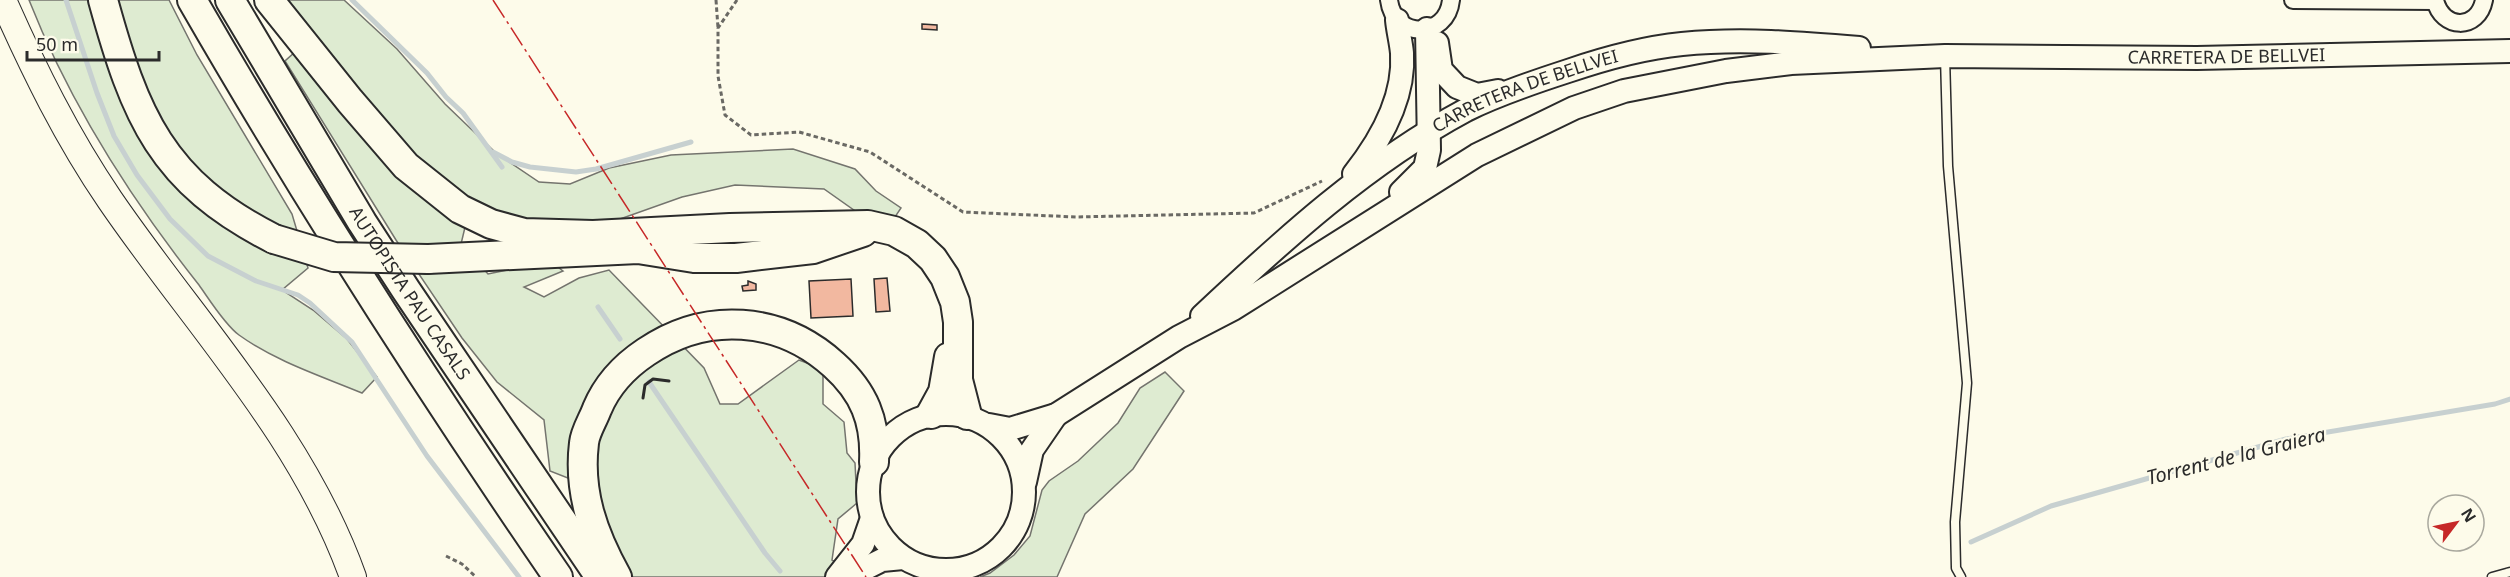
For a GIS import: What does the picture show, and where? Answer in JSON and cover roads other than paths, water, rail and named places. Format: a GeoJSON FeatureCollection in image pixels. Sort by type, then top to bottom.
{"type":"FeatureCollection","features":[{"type":"Feature","properties":{"kind":"highway"},"geometry":{"type":"LineString","coordinates":[[103,0],[127,81],[141,116],[163,150],[187,180],[217,206],[247,226],[274,239],[334,257],[428,259],[638,249],[694,258],[736,258],[813,249],[862,232],[891,239],[923,262],[936,280],[947,306],[949,347],[947,374],[943,392],[931,414]]}},
{"type":"Feature","properties":{"kind":"highway","name":"AUTOPISTA PAU CASALS"},"geometry":{"type":"LineString","coordinates":[[192,0],[340,248],[427,384],[558,577]]}},
{"type":"Feature","properties":{"kind":"highway","name":"AUTOPISTA PAU CASALS"},"geometry":{"type":"LineString","coordinates":[[230,0],[393,271],[478,400],[600,577]]}},
{"type":"Feature","properties":{"kind":"highway"},"geometry":{"type":"LineString","coordinates":[[269,0],[406,166],[460,209],[491,224],[524,233],[593,235],[730,228],[868,225],[894,231],[918,244],[945,277],[955,302],[958,322],[958,380],[978,420]]}},
{"type":"Feature","properties":{"kind":"highway"},"geometry":{"type":"LineString","coordinates":[[617,577],[593,531],[583,491],[584,441],[601,399],[612,383],[627,366],[668,337],[696,328],[745,324],[766,328],[807,344],[842,372],[870,415],[875,439],[874,462]]}},
{"type":"Feature","properties":{"kind":"main road"},"geometry":{"type":"LineString","coordinates":[[3,0],[47,95],[78,152],[141,244],[230,360],[289,446],[326,514],[353,577]]}},
{"type":"Feature","properties":{"kind":"main road"},"geometry":{"type":"LineString","coordinates":[[1330,188],[1368,156],[1386,124],[1398,90],[1402,55],[1393,10]]}},
{"type":"Feature","properties":{"kind":"main road"},"geometry":{"type":"LineString","coordinates":[[1433,27],[1441,70],[1457,87],[1477,94],[1538,81]]}},
{"type":"Feature","properties":{"kind":"main road"},"geometry":{"type":"LineString","coordinates":[[1322,253],[1346,227],[1407,189],[1425,168],[1429,150],[1433,27]]}},
{"type":"Feature","properties":{"kind":"main road","name":"CARRETERA DE BELLVEI"},"geometry":{"type":"LineString","coordinates":[[1179,337],[1330,188],[1467,110],[1538,81],[1622,53],[1682,44],[1804,43],[1945,56]]}},
{"type":"Feature","properties":{"kind":"main road","name":"CARRETERA DE BELLVEI"},"geometry":{"type":"LineString","coordinates":[[978,420],[1010,429],[1056,415],[1179,337],[1233,309],[1478,155],[1574,108],[1624,91],[1726,71],[1791,63],[1945,56],[2197,58],[2510,51]]}},
{"type":"Feature","properties":{"kind":"main road"},"geometry":{"type":"LineString","coordinates":[[931,414],[978,420],[1014,450],[1025,482],[1023,514],[1008,543],[973,567],[939,571],[920,566],[903,558],[884,540],[872,518],[868,486],[874,462],[889,437],[907,423],[931,414]]}},
{"type":"Feature","properties":{"kind":"main road","name":"CARRETERA DE BELLVEI"},"geometry":{"type":"LineString","coordinates":[[1025,482],[1032,450],[1056,415]]}},
{"type":"Feature","properties":{"kind":"main road"},"geometry":{"type":"LineString","coordinates":[[837,577],[863,544],[872,518]]}},
{"type":"Feature","properties":{"kind":"main road"},"geometry":{"type":"LineString","coordinates":[[848,577],[882,560],[903,558]]}},
{"type":"Feature","properties":{"kind":"street"},"geometry":{"type":"LineString","coordinates":[[1393,10],[1405,26],[1416,30],[1433,27],[1449,12],[1451,0]]}},
{"type":"Feature","properties":{"kind":"street"},"geometry":{"type":"LineString","coordinates":[[2293,0],[2435,0],[2442,16],[2456,23],[2476,17],[2484,0]]}},
{"type":"Feature","properties":{"kind":"lane"},"geometry":{"type":"LineString","coordinates":[[1945,56],[1948,166],[1967,383],[1955,537],[1956,563],[1961,577]]}},
{"type":"Feature","properties":{"kind":"lane"},"geometry":{"type":"LineString","coordinates":[[2492,577],[2510,572]]}},
{"type":"Feature","properties":{"kind":"waterway"},"geometry":{"type":"LineString","coordinates":[[66,0],[114,136],[137,175],[170,219],[208,256],[256,281],[298,295],[310,303],[352,342],[427,456],[519,577]]}},
{"type":"Feature","properties":{"kind":"waterway"},"geometry":{"type":"LineString","coordinates":[[352,0],[427,73],[446,97],[463,113],[502,167]]}},
{"type":"Feature","properties":{"kind":"waterway"},"geometry":{"type":"LineString","coordinates":[[493,152],[512,162],[530,167],[576,172],[596,169],[691,142]]}},
{"type":"Feature","properties":{"kind":"waterway"},"geometry":{"type":"LineString","coordinates":[[598,307],[620,339]]}},
{"type":"Feature","properties":{"kind":"waterway"},"geometry":{"type":"LineString","coordinates":[[649,382],[765,553],[780,571]]}},
{"type":"Feature","properties":{"kind":"waterway","name":"Torrent de la Graiera"},"geometry":{"type":"LineString","coordinates":[[1971,542],[2051,506],[2286,439],[2495,404],[2510,399]]}}]}
